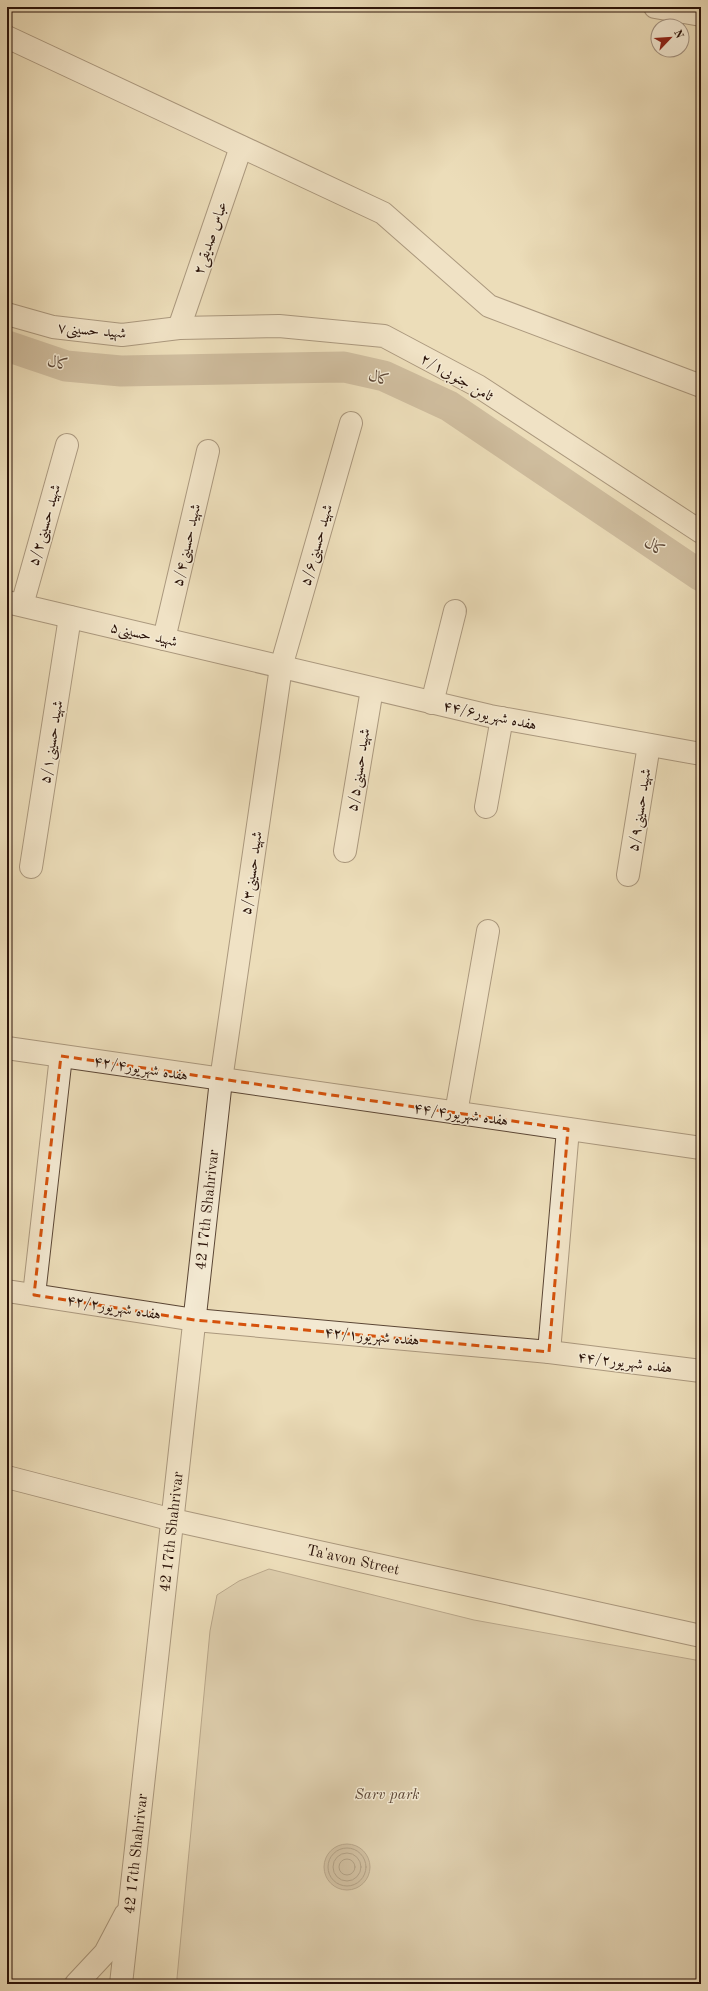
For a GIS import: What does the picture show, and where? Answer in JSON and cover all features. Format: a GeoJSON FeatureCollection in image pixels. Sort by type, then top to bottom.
{"type":"FeatureCollection","features":[{"type":"Feature","properties":{"kind":"street"},"geometry":{"type":"LineString","coordinates":[[655,7],[701,15]]}},
{"type":"Feature","properties":{"kind":"street"},"geometry":{"type":"LineString","coordinates":[[7,37],[383,213],[489,306],[701,386]]}},
{"type":"Feature","properties":{"kind":"street","name":"عباس صدیقی۲"},"geometry":{"type":"LineString","coordinates":[[179,328],[241,147]]}},
{"type":"Feature","properties":{"kind":"street","name":"شهید حسینی۷"},"geometry":{"type":"LineString","coordinates":[[7,314],[53,327],[122,335],[179,328]]}},
{"type":"Feature","properties":{"kind":"street","name":"ثامن جنوبی۲/۱"},"geometry":{"type":"LineString","coordinates":[[179,328],[279,326],[384,336],[478,386],[701,532]]}},
{"type":"Feature","properties":{"kind":"street","name":"شهید حسینی۵/۶"},"geometry":{"type":"LineString","coordinates":[[281,667],[351,423]]}},
{"type":"Feature","properties":{"kind":"street","name":"شهید حسینی۵/۲"},"geometry":{"type":"LineString","coordinates":[[14,604],[67,445]]}},
{"type":"Feature","properties":{"kind":"street","name":"شهید حسینی۵/۴"},"geometry":{"type":"LineString","coordinates":[[164,639],[208,451]]}},
{"type":"Feature","properties":{"kind":"street","name":"شهید حسینی۵"},"geometry":{"type":"LineString","coordinates":[[14,604],[281,667]]}},
{"type":"Feature","properties":{"kind":"street"},"geometry":{"type":"LineString","coordinates":[[432,703],[455,611]]}},
{"type":"Feature","properties":{"kind":"street","name":"شهید حسینی۵/۱"},"geometry":{"type":"LineString","coordinates":[[31,867],[70,617]]}},
{"type":"Feature","properties":{"kind":"street","name":"هفده شهریور۴۴/۶"},"geometry":{"type":"LineString","coordinates":[[281,667],[502,718],[701,754]]}},
{"type":"Feature","properties":{"kind":"street","name":"شهید حسینی۵/۳"},"geometry":{"type":"LineString","coordinates":[[221,1080],[281,667]]}},
{"type":"Feature","properties":{"kind":"street","name":"شهید حسینی۵/۵"},"geometry":{"type":"LineString","coordinates":[[345,851],[372,689]]}},
{"type":"Feature","properties":{"kind":"street"},"geometry":{"type":"LineString","coordinates":[[486,806],[502,718]]}},
{"type":"Feature","properties":{"kind":"street","name":"شهید حسینی۵/۹"},"geometry":{"type":"LineString","coordinates":[[628,875],[649,745]]}},
{"type":"Feature","properties":{"kind":"street"},"geometry":{"type":"LineString","coordinates":[[456,1113],[488,931]]}},
{"type":"Feature","properties":{"kind":"street","name":"هفده شهریور۴۲/۴"},"geometry":{"type":"LineString","coordinates":[[7,1048],[221,1080]]}},
{"type":"Feature","properties":{"kind":"street"},"geometry":{"type":"LineString","coordinates":[[34,1295],[61,1056]]}},
{"type":"Feature","properties":{"kind":"street","name":"هفده شهریور۴۴/۴"},"geometry":{"type":"LineString","coordinates":[[221,1080],[701,1148]]}},
{"type":"Feature","properties":{"kind":"street","name":"42 17th Shahrivar"},"geometry":{"type":"LineString","coordinates":[[121,1984],[221,1080]]}},
{"type":"Feature","properties":{"kind":"street"},"geometry":{"type":"LineString","coordinates":[[549,1352],[568,1129]]}},
{"type":"Feature","properties":{"kind":"street","name":"هفده شهریور۴۲/۲"},"geometry":{"type":"LineString","coordinates":[[7,1291],[195,1320]]}},
{"type":"Feature","properties":{"kind":"street","name":"هفده شهریور۴۲/۱"},"geometry":{"type":"LineString","coordinates":[[195,1320],[549,1352]]}},
{"type":"Feature","properties":{"kind":"street","name":"هفده شهریور۴۴/۲"},"geometry":{"type":"LineString","coordinates":[[549,1352],[701,1371]]}},
{"type":"Feature","properties":{"kind":"street","name":"Ta'avon Street"},"geometry":{"type":"LineString","coordinates":[[7,1477],[173,1520],[701,1636]]}},
{"type":"Feature","properties":{"kind":"street"},"geometry":{"type":"LineString","coordinates":[[76,1984],[105,1953],[130,1906]]}},
{"type":"Feature","properties":{"kind":"highlighted area"},"geometry":{"type":"Polygon","coordinates":[[[61,1056],[568,1129],[549,1352],[195,1320],[34,1295],[61,1056]]]}},
{"type":"Feature","properties":{"kind":"green space","name":"Sarv park"},"geometry":{"type":"Polygon","coordinates":[[[269,1569],[474,1620],[701,1661],[701,1984],[178,1984],[177,1978],[210,1631],[217,1595],[239,1581],[269,1569]]]}},
{"type":"Feature","properties":{"kind":"water"},"geometry":{"type":"Polygon","coordinates":[[[347,1844],[360,1848],[366,1854],[370,1867],[366,1880],[360,1886],[347,1890],[334,1886],[328,1880],[324,1867],[328,1854],[334,1848],[347,1844]]]}},
{"type":"Feature","properties":{"kind":"waterway","name":"کال"},"geometry":{"type":"LineString","coordinates":[[7,346],[66,366],[121,371],[344,367],[384,376],[449,406],[701,576]]}}]}
